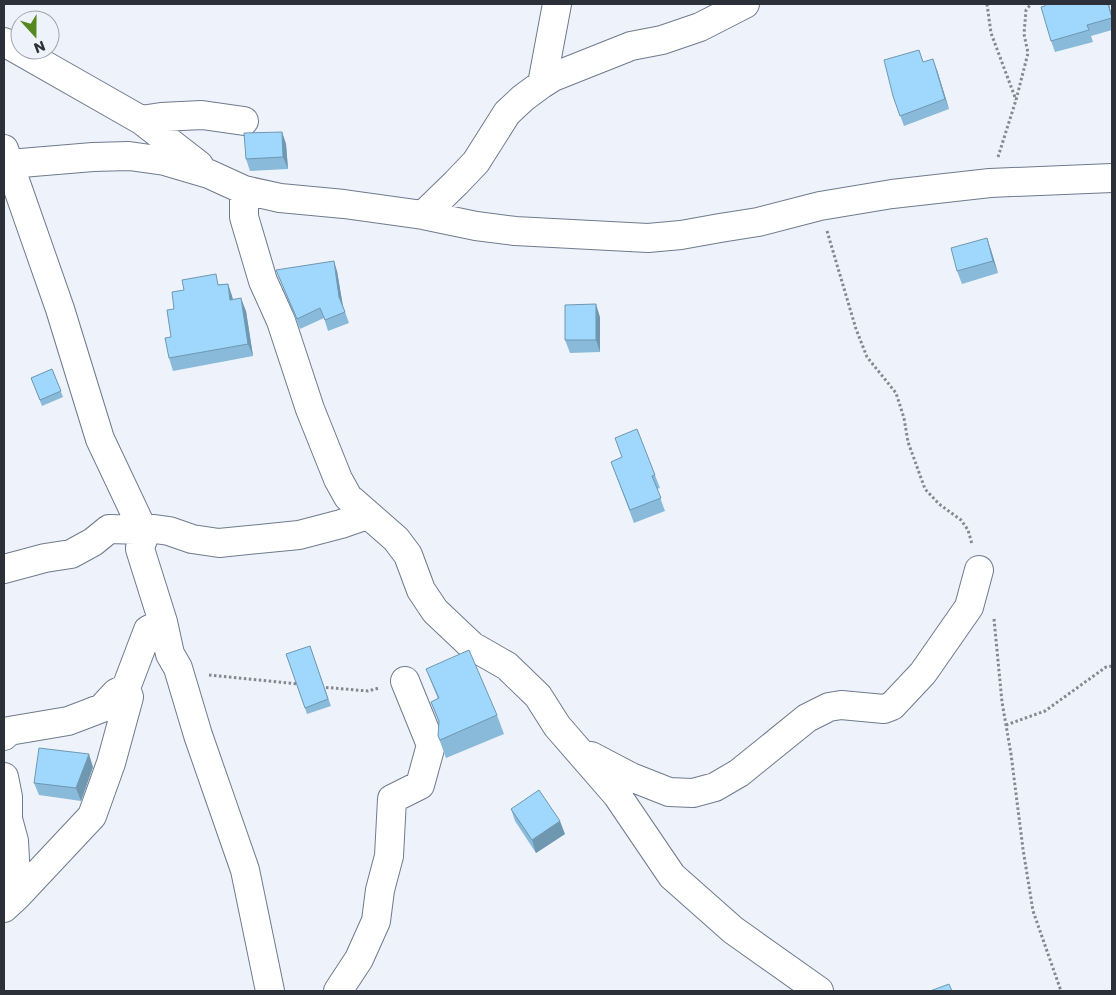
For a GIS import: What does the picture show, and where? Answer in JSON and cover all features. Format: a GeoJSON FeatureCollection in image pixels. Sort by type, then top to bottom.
{"type":"FeatureCollection","features":[{"type":"Feature","properties":{"kind":"street"},"geometry":{"type":"LineString","coordinates":[[542,84],[557,4]]}},
{"type":"Feature","properties":{"kind":"street"},"geometry":{"type":"LineString","coordinates":[[423,215],[476,162],[507,114],[523,98],[552,77],[631,46],[662,40],[700,27],[745,4]]}},
{"type":"Feature","properties":{"kind":"street"},"geometry":{"type":"LineString","coordinates":[[4,42],[141,120],[209,174]]}},
{"type":"Feature","properties":{"kind":"street"},"geometry":{"type":"LineString","coordinates":[[141,120],[202,115],[244,121]]}},
{"type":"Feature","properties":{"kind":"street"},"geometry":{"type":"LineString","coordinates":[[270,991],[245,870],[198,735],[178,668],[170,654],[141,539],[100,439],[60,309],[5,159],[129,156],[165,161],[209,174],[244,190],[280,198],[344,204],[423,215],[476,226],[514,231],[648,238],[681,236],[758,222],[820,206],[884,196],[990,183],[1112,178]]}},
{"type":"Feature","properties":{"kind":"street"},"geometry":{"type":"LineString","coordinates":[[244,190],[244,217],[260,272],[281,322],[310,409],[348,498],[396,539],[408,555],[421,590],[435,611],[472,646],[507,666],[538,696],[557,726],[617,794],[672,876],[733,930],[819,991]]}},
{"type":"Feature","properties":{"kind":"street"},"geometry":{"type":"LineString","coordinates":[[141,539],[147,528],[169,531],[192,539],[219,543],[234,542],[299,535],[367,515]]}},
{"type":"Feature","properties":{"kind":"street"},"geometry":{"type":"LineString","coordinates":[[4,569],[45,558],[71,554],[93,542],[108,529],[141,539]]}},
{"type":"Feature","properties":{"kind":"street"},"geometry":{"type":"LineString","coordinates":[[579,750],[631,777],[669,792],[693,793],[715,788],[738,773],[807,718],[829,707],[841,705],[884,709],[892,706],[923,673],[969,607],[979,570]]}},
{"type":"Feature","properties":{"kind":"street"},"geometry":{"type":"LineString","coordinates":[[10,902],[92,816],[111,763],[129,697],[126,688],[148,630],[163,622]]}},
{"type":"Feature","properties":{"kind":"street"},"geometry":{"type":"LineString","coordinates":[[338,991],[359,959],[376,921],[380,890],[389,856],[392,799],[420,785],[431,745],[405,681]]}},
{"type":"Feature","properties":{"kind":"street"},"geometry":{"type":"LineString","coordinates":[[4,736],[9,731],[68,720],[102,708],[116,693],[126,688]]}},
{"type":"Feature","properties":{"kind":"street"},"geometry":{"type":"LineString","coordinates":[[4,777],[8,797],[8,819],[14,841],[15,881],[10,902]]}},
{"type":"Feature","properties":{"kind":"path"},"geometry":{"type":"LineString","coordinates":[[988,4],[991,34],[1016,100]]}},
{"type":"Feature","properties":{"kind":"path"},"geometry":{"type":"LineString","coordinates":[[990,183],[1028,54],[1024,34],[1026,10],[1031,4]]}},
{"type":"Feature","properties":{"kind":"path"},"geometry":{"type":"LineString","coordinates":[[1006,725],[1045,711],[1106,667],[1112,666]]}},
{"type":"Feature","properties":{"kind":"path"},"geometry":{"type":"LineString","coordinates":[[178,668],[218,676],[305,685]]}},
{"type":"Feature","properties":{"kind":"path"},"geometry":{"type":"LineString","coordinates":[[314,686],[368,691],[405,681]]}},
{"type":"Feature","properties":{"kind":"building"},"geometry":{"type":"Polygon","coordinates":[[[1045,4],[1108,4],[1112,18],[1087,25],[1089,30],[1051,41],[1041,7],[1045,6],[1045,4]]]}},
{"type":"Feature","properties":{"kind":"building"},"geometry":{"type":"Polygon","coordinates":[[[919,50],[923,62],[933,59],[945,99],[900,116],[884,60],[919,50]]]}},
{"type":"Feature","properties":{"kind":"building"},"geometry":{"type":"Polygon","coordinates":[[[282,132],[283,157],[246,159],[244,133],[282,132]]]}},
{"type":"Feature","properties":{"kind":"building"},"geometry":{"type":"Polygon","coordinates":[[[987,238],[993,261],[957,271],[951,248],[987,238]]]}},
{"type":"Feature","properties":{"kind":"building"},"geometry":{"type":"Polygon","coordinates":[[[334,261],[339,297],[345,312],[325,320],[320,308],[297,319],[276,270],[334,261]]]}},
{"type":"Feature","properties":{"kind":"building"},"geometry":{"type":"Polygon","coordinates":[[[216,274],[218,285],[228,284],[230,300],[241,298],[248,344],[169,358],[165,338],[171,337],[167,310],[174,309],[172,292],[184,290],[182,280],[216,274]]]}},
{"type":"Feature","properties":{"kind":"building"},"geometry":{"type":"Polygon","coordinates":[[[596,304],[596,340],[565,340],[565,305],[596,304]]]}},
{"type":"Feature","properties":{"kind":"building"},"geometry":{"type":"Polygon","coordinates":[[[52,369],[61,391],[40,400],[31,378],[52,369]]]}},
{"type":"Feature","properties":{"kind":"building"},"geometry":{"type":"Polygon","coordinates":[[[637,429],[655,475],[652,476],[661,498],[630,510],[611,462],[622,457],[615,438],[637,429]]]}},
{"type":"Feature","properties":{"kind":"building"},"geometry":{"type":"Polygon","coordinates":[[[310,646],[328,699],[305,708],[286,654],[310,646]]]}},
{"type":"Feature","properties":{"kind":"building"},"geometry":{"type":"Polygon","coordinates":[[[469,650],[497,715],[440,740],[438,736],[439,721],[431,702],[439,698],[426,669],[469,650]]]}},
{"type":"Feature","properties":{"kind":"building"},"geometry":{"type":"Polygon","coordinates":[[[39,748],[89,754],[76,788],[34,783],[39,748]]]}},
{"type":"Feature","properties":{"kind":"building"},"geometry":{"type":"Polygon","coordinates":[[[539,790],[560,821],[532,840],[511,809],[539,790]]]}},
{"type":"Feature","properties":{"kind":"building"},"geometry":{"type":"Polygon","coordinates":[[[949,984],[952,991],[930,991],[949,984]]]}}]}
